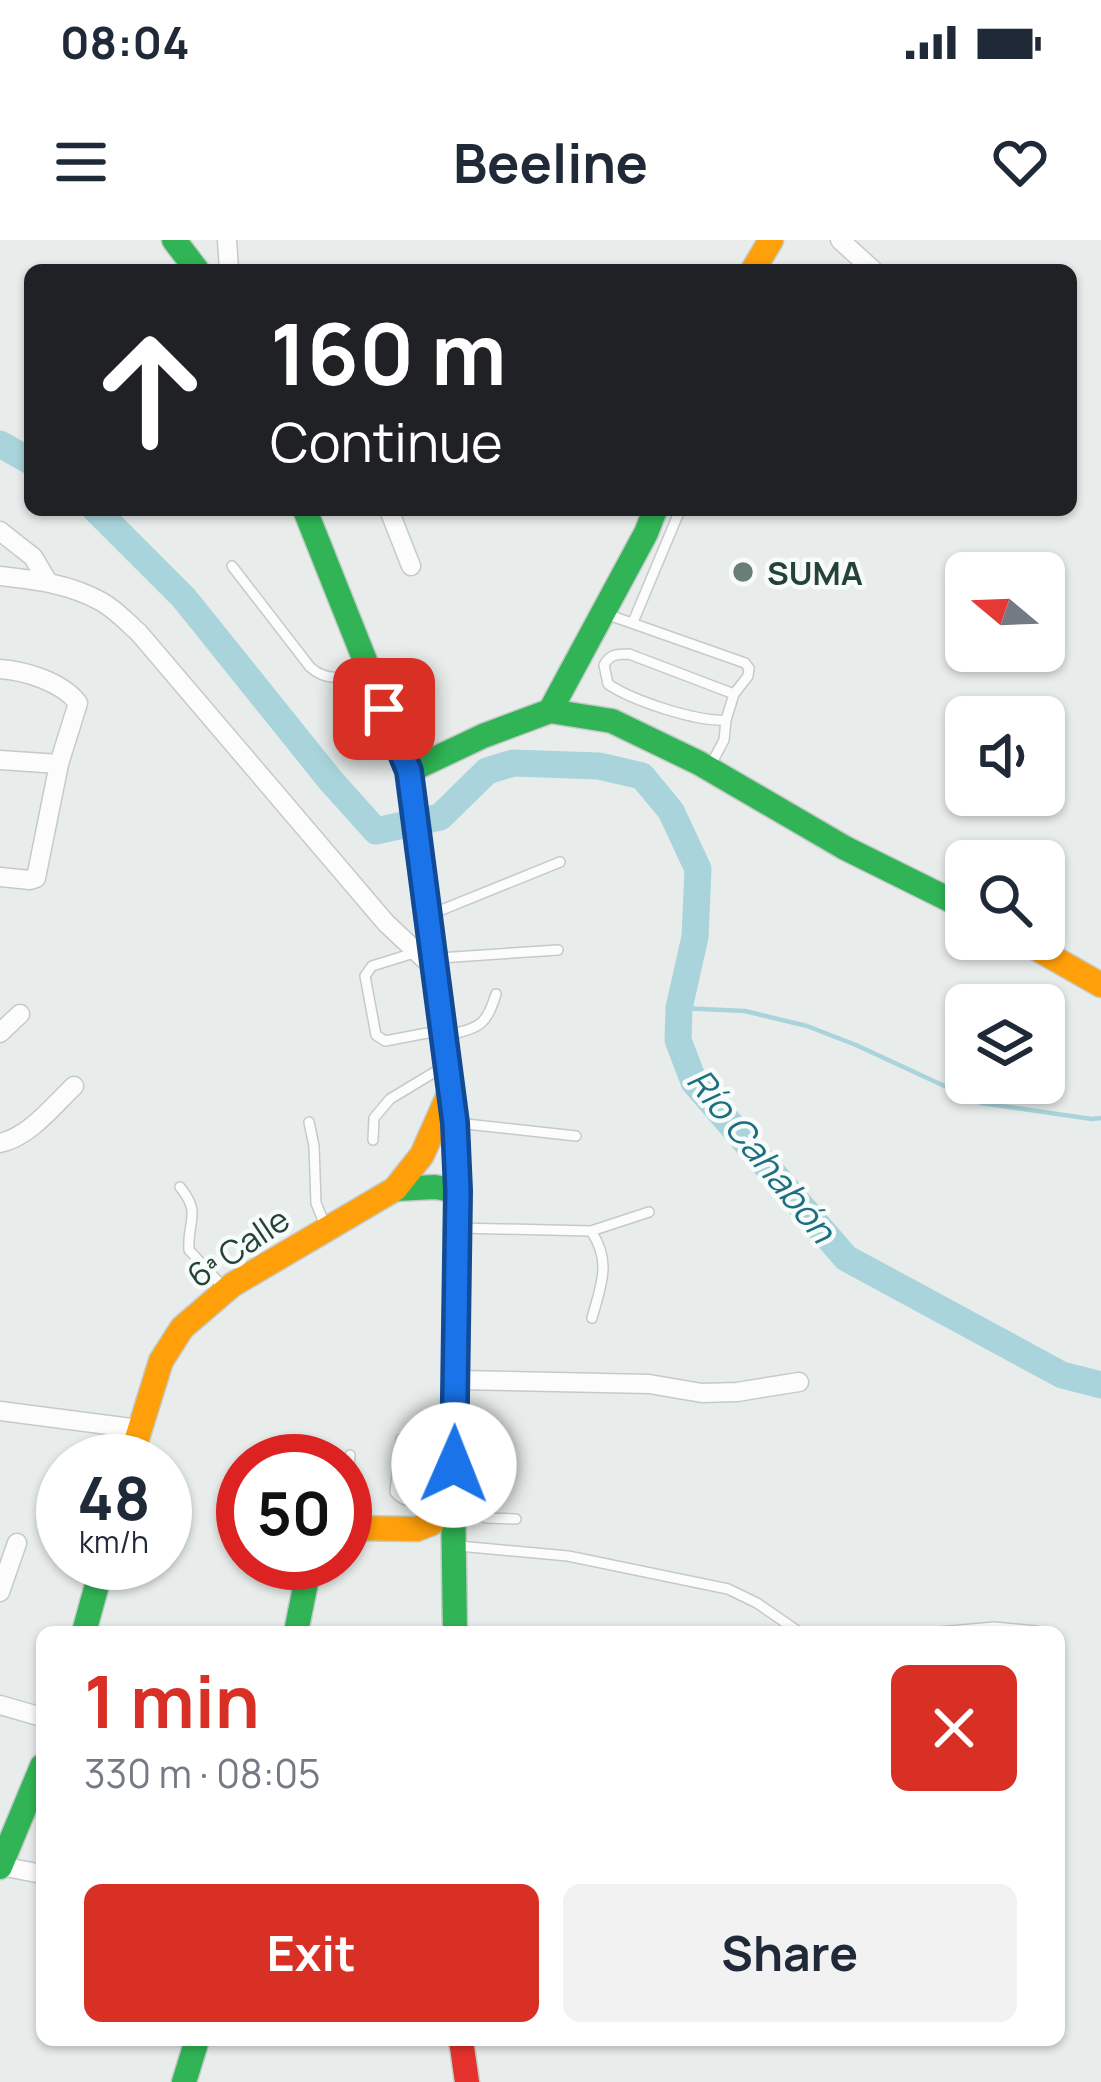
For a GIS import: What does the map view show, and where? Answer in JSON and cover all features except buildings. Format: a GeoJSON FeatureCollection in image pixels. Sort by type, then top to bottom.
{"type":"FeatureCollection","features":[{"type":"Feature","properties":{"kind":"main road"},"geometry":{"type":"LineString","coordinates":[[174,240],[192,264]]}},
{"type":"Feature","properties":{"kind":"main road"},"geometry":{"type":"LineString","coordinates":[[307,516],[411,781],[429,914],[428,960],[455,1123],[458,1191],[455,1626]]}},
{"type":"Feature","properties":{"kind":"main road"},"geometry":{"type":"LineString","coordinates":[[550,711],[653,516]]}},
{"type":"Feature","properties":{"kind":"main road"},"geometry":{"type":"LineString","coordinates":[[411,781],[483,736],[550,711],[612,721],[709,768],[845,848],[945,898]]}},
{"type":"Feature","properties":{"kind":"main road"},"geometry":{"type":"LineString","coordinates":[[1055,960],[1101,985]]}},
{"type":"Feature","properties":{"kind":"main road","name":"6ª Calle"},"geometry":{"type":"LineString","coordinates":[[138,1434],[161,1361],[182,1328],[226,1290],[395,1189],[436,1130],[449,1077]]}},
{"type":"Feature","properties":{"kind":"main road"},"geometry":{"type":"LineString","coordinates":[[395,1189],[445,1186],[458,1191]]}},
{"type":"Feature","properties":{"kind":"main road"},"geometry":{"type":"LineString","coordinates":[[372,1528],[417,1528],[432,1523],[453,1493]]}},
{"type":"Feature","properties":{"kind":"main road"},"geometry":{"type":"LineString","coordinates":[[86,1626],[96,1590]]}},
{"type":"Feature","properties":{"kind":"main road"},"geometry":{"type":"LineString","coordinates":[[297,1626],[305,1590]]}},
{"type":"Feature","properties":{"kind":"main road"},"geometry":{"type":"LineString","coordinates":[[0,1866],[36,1780]]}},
{"type":"Feature","properties":{"kind":"main road"},"geometry":{"type":"LineString","coordinates":[[184,2082],[195,2046]]}},
{"type":"Feature","properties":{"kind":"main road"},"geometry":{"type":"LineString","coordinates":[[462,2046],[467,2082]]}},
{"type":"Feature","properties":{"kind":"street"},"geometry":{"type":"LineString","coordinates":[[840,240],[866,264]]}},
{"type":"Feature","properties":{"kind":"street"},"geometry":{"type":"LineString","coordinates":[[391,516],[411,566]]}},
{"type":"Feature","properties":{"kind":"street"},"geometry":{"type":"LineString","coordinates":[[0,531],[33,557],[48,582]]}},
{"type":"Feature","properties":{"kind":"street"},"geometry":{"type":"LineString","coordinates":[[0,576],[48,582],[105,604],[140,633],[386,922],[428,960]]}},
{"type":"Feature","properties":{"kind":"street"},"geometry":{"type":"LineString","coordinates":[[0,669],[34,676],[76,697],[78,703],[59,764],[37,878],[0,877]]}},
{"type":"Feature","properties":{"kind":"street"},"geometry":{"type":"LineString","coordinates":[[0,760],[59,764]]}},
{"type":"Feature","properties":{"kind":"street"},"geometry":{"type":"LineString","coordinates":[[0,1033],[20,1015]]}},
{"type":"Feature","properties":{"kind":"street"},"geometry":{"type":"LineString","coordinates":[[0,1162],[0,1144],[22,1134],[74,1086]]}},
{"type":"Feature","properties":{"kind":"street"},"geometry":{"type":"LineString","coordinates":[[455,1380],[649,1384],[702,1393],[799,1382]]}},
{"type":"Feature","properties":{"kind":"street"},"geometry":{"type":"LineString","coordinates":[[0,1411],[139,1429]]}},
{"type":"Feature","properties":{"kind":"street"},"geometry":{"type":"LineString","coordinates":[[0,1592],[17,1543]]}},
{"type":"Feature","properties":{"kind":"street"},"geometry":{"type":"LineString","coordinates":[[0,1706],[36,1715]]}},
{"type":"Feature","properties":{"kind":"street"},"geometry":{"type":"LineString","coordinates":[[0,1866],[36,1873]]}},
{"type":"Feature","properties":{"kind":"lane"},"geometry":{"type":"LineString","coordinates":[[633,622],[677,516]]}},
{"type":"Feature","properties":{"kind":"lane"},"geometry":{"type":"LineString","coordinates":[[232,566],[319,675],[338,678],[368,669]]}},
{"type":"Feature","properties":{"kind":"lane"},"geometry":{"type":"LineString","coordinates":[[603,613],[749,668],[734,694],[724,740],[709,768]]}},
{"type":"Feature","properties":{"kind":"lane"},"geometry":{"type":"LineString","coordinates":[[725,720],[709,722],[624,694],[608,684],[604,665],[617,653],[629,655],[734,694]]}},
{"type":"Feature","properties":{"kind":"lane"},"geometry":{"type":"LineString","coordinates":[[429,914],[560,862]]}},
{"type":"Feature","properties":{"kind":"lane"},"geometry":{"type":"LineString","coordinates":[[496,994],[482,1025],[385,1040],[376,1035],[365,976],[372,966],[558,950]]}},
{"type":"Feature","properties":{"kind":"lane"},"geometry":{"type":"LineString","coordinates":[[373,1140],[374,1118],[390,1099],[449,1077]]}},
{"type":"Feature","properties":{"kind":"lane"},"geometry":{"type":"LineString","coordinates":[[309,1122],[316,1203],[326,1228]]}},
{"type":"Feature","properties":{"kind":"lane"},"geometry":{"type":"LineString","coordinates":[[455,1123],[577,1136]]}},
{"type":"Feature","properties":{"kind":"lane"},"geometry":{"type":"LineString","coordinates":[[180,1187],[191,1201],[189,1250],[226,1290]]}},
{"type":"Feature","properties":{"kind":"lane"},"geometry":{"type":"LineString","coordinates":[[457,1228],[591,1231],[649,1212]]}},
{"type":"Feature","properties":{"kind":"lane"},"geometry":{"type":"LineString","coordinates":[[591,1231],[602,1247],[604,1276],[592,1318]]}},
{"type":"Feature","properties":{"kind":"lane"},"geometry":{"type":"LineString","coordinates":[[453,1493],[410,1502],[395,1492],[401,1439],[418,1435],[455,1439]]}},
{"type":"Feature","properties":{"kind":"lane"},"geometry":{"type":"LineString","coordinates":[[486,1518],[516,1519]]}},
{"type":"Feature","properties":{"kind":"lane"},"geometry":{"type":"LineString","coordinates":[[453,1546],[568,1556],[728,1589],[790,1626]]}},
{"type":"Feature","properties":{"kind":"waterway","name":"Río Cahabón"},"geometry":{"type":"LineString","coordinates":[[0,444],[24,458]]}},
{"type":"Feature","properties":{"kind":"waterway","name":"Río Cahabón"},"geometry":{"type":"LineString","coordinates":[[102,516],[184,598],[376,831],[440,817],[487,771],[513,763],[599,766],[642,776],[671,811],[698,869],[695,937],[679,1008],[678,1040],[694,1082],[846,1258],[1062,1375],[1101,1385]]}},
{"type":"Feature","properties":{"kind":"waterway"},"geometry":{"type":"LineString","coordinates":[[679,1008],[745,1011],[807,1026],[981,1103],[1101,1118]]}},
{"type":"Feature","properties":{"kind":"traffic: fast"},"geometry":{"type":"LineString","coordinates":[[174,240],[192,264]]}},
{"type":"Feature","properties":{"kind":"traffic: fast"},"geometry":{"type":"LineString","coordinates":[[307,516],[409,771],[431,934],[455,1123],[458,1191],[455,1626]]}},
{"type":"Feature","properties":{"kind":"traffic: fast"},"geometry":{"type":"LineString","coordinates":[[550,711],[653,516]]}},
{"type":"Feature","properties":{"kind":"traffic: fast"},"geometry":{"type":"LineString","coordinates":[[409,771],[550,711],[612,721],[699,763],[845,848],[945,898]]}},
{"type":"Feature","properties":{"kind":"traffic: fast"},"geometry":{"type":"LineString","coordinates":[[395,1189],[458,1191]]}},
{"type":"Feature","properties":{"kind":"traffic: fast"},"geometry":{"type":"LineString","coordinates":[[86,1626],[96,1590]]}},
{"type":"Feature","properties":{"kind":"traffic: fast"},"geometry":{"type":"LineString","coordinates":[[297,1626],[305,1590]]}},
{"type":"Feature","properties":{"kind":"traffic: fast"},"geometry":{"type":"LineString","coordinates":[[0,1867],[36,1780]]}},
{"type":"Feature","properties":{"kind":"traffic: fast"},"geometry":{"type":"LineString","coordinates":[[184,2082],[195,2046]]}},
{"type":"Feature","properties":{"kind":"traffic: slow"},"geometry":{"type":"LineString","coordinates":[[757,264],[771,240]]}},
{"type":"Feature","properties":{"kind":"traffic: slow"},"geometry":{"type":"LineString","coordinates":[[1057,960],[1101,985]]}},
{"type":"Feature","properties":{"kind":"traffic: slow"},"geometry":{"type":"LineString","coordinates":[[138,1434],[161,1361],[182,1328],[232,1285],[395,1189],[422,1155],[450,1092]]}},
{"type":"Feature","properties":{"kind":"traffic: slow"},"geometry":{"type":"LineString","coordinates":[[372,1528],[417,1529],[432,1523],[453,1496]]}},
{"type":"Feature","properties":{"kind":"traffic: jam"},"geometry":{"type":"LineString","coordinates":[[462,2046],[467,2082]]}},
{"type":"Feature","properties":{"kind":"place","name":"SUMA"},"geometry":{"type":"Point","coordinates":[743,572]}},
{"type":"Feature","properties":{"kind":"route"},"geometry":{"type":"LineString","coordinates":[[384,709],[409,771],[455,1123],[454,1465]]}}]}
